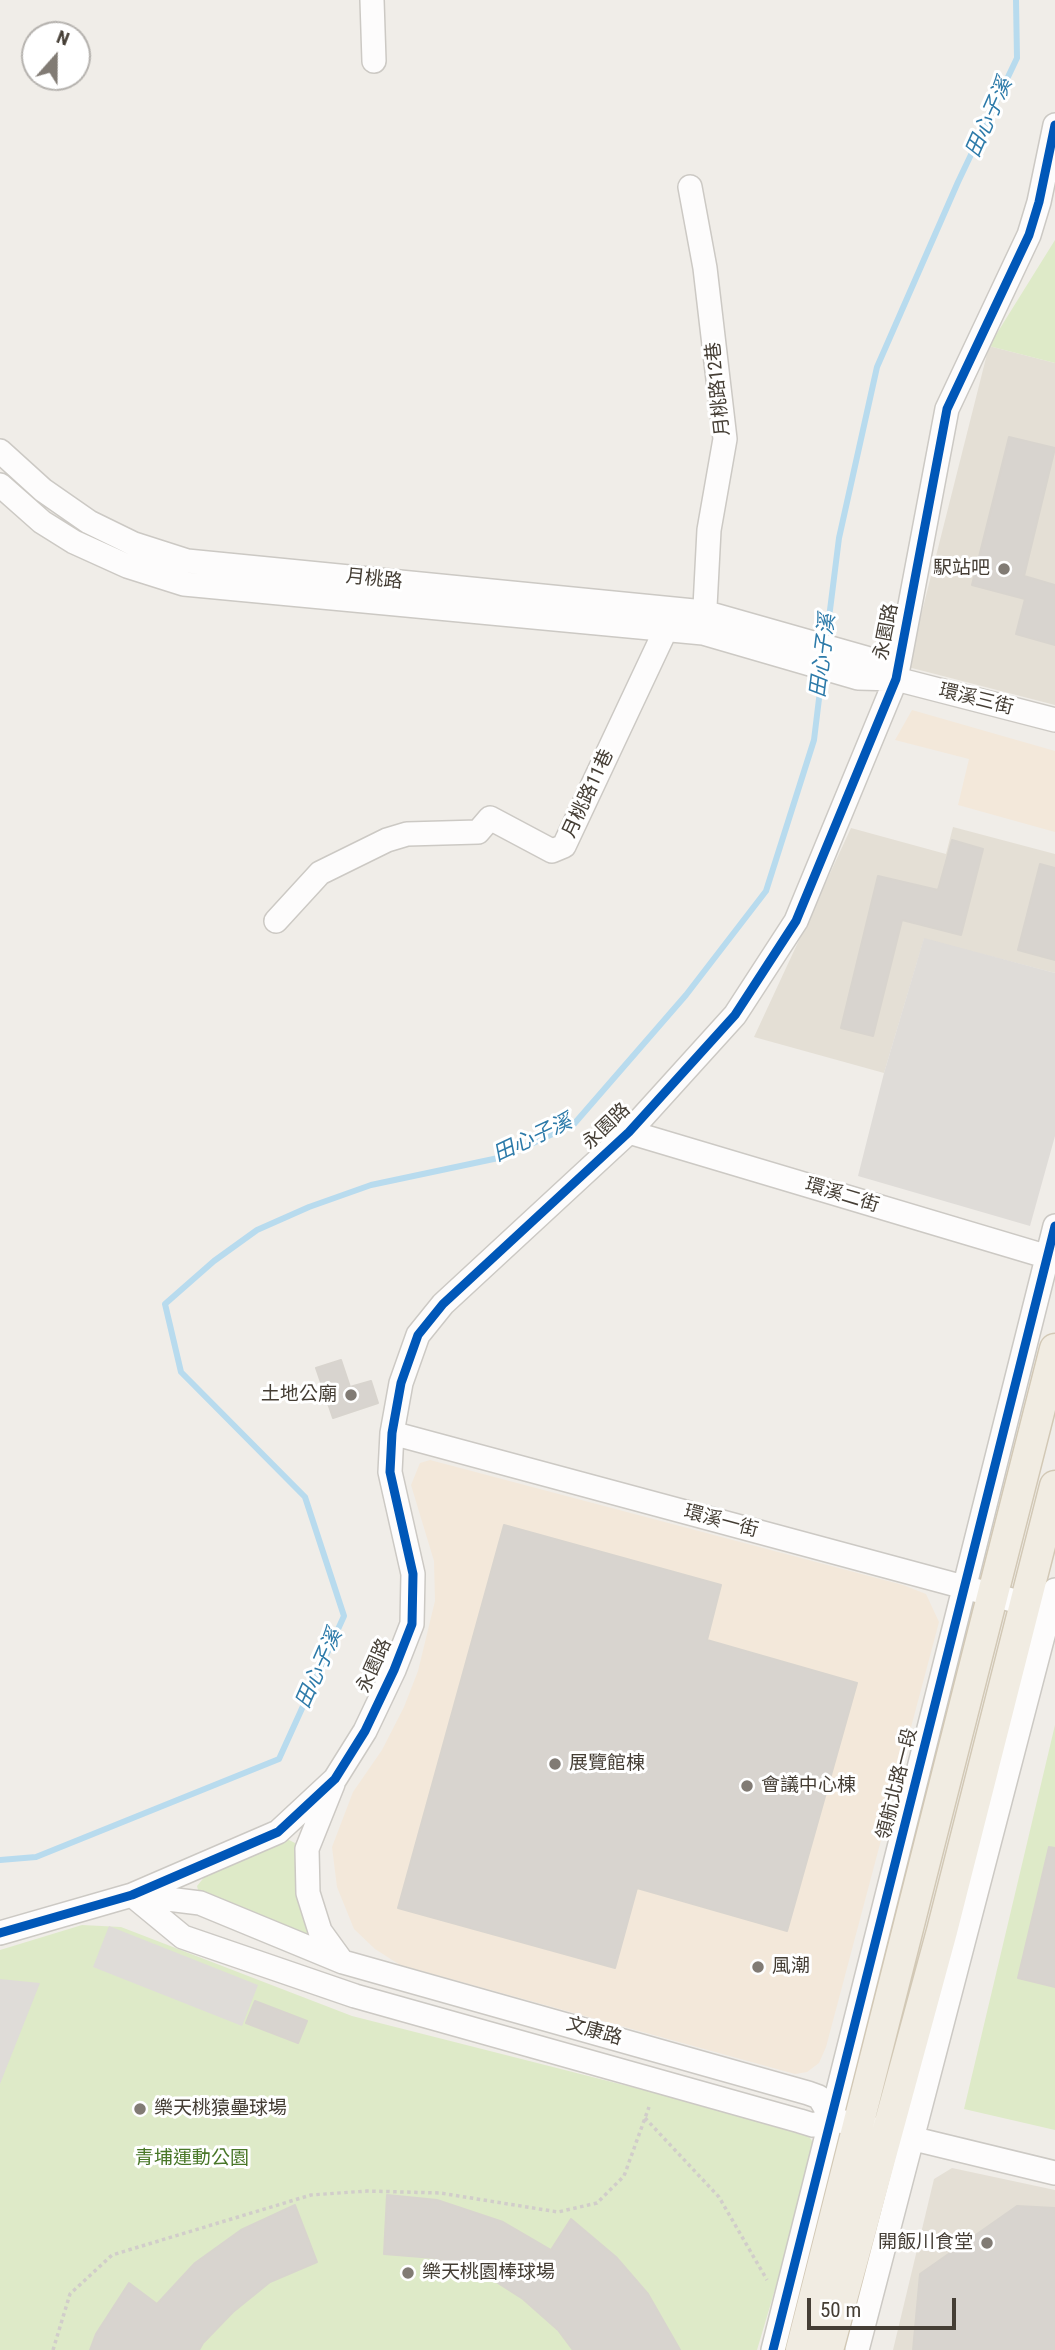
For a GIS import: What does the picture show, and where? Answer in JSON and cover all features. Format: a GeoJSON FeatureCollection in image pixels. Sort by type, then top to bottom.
{"type":"FeatureCollection","features":[{"type":"Feature","properties":{"kind":"main road"},"geometry":{"type":"LineString","coordinates":[[801,2350],[844,2121],[979,1592],[1055,1349]]}},
{"type":"Feature","properties":{"kind":"main road"},"geometry":{"type":"LineString","coordinates":[[833,2344],[900,2136],[942,1931],[1043,1602],[1055,1486]]}},
{"type":"Feature","properties":{"kind":"street"},"geometry":{"type":"LineString","coordinates":[[372,0],[374,61]]}},
{"type":"Feature","properties":{"kind":"street","name":"永園路"},"geometry":{"type":"LineString","coordinates":[[0,1933],[132,1895],[278,1832],[335,1779],[365,1731],[412,1624],[413,1574],[390,1472],[392,1433],[401,1383],[418,1335],[443,1304],[629,1132],[735,1015],[796,921],[896,679],[947,409],[1029,235],[1047,203],[1055,125]]}},
{"type":"Feature","properties":{"kind":"street","name":"月桃路12巷"},"geometry":{"type":"LineString","coordinates":[[691,187],[705,268],[725,439],[709,530],[704,623]]}},
{"type":"Feature","properties":{"kind":"street","name":"月桃路"},"geometry":{"type":"LineString","coordinates":[[0,451],[43,490],[89,522],[134,544],[187,561],[338,587],[666,629],[704,623]]}},
{"type":"Feature","properties":{"kind":"street","name":"月桃路"},"geometry":{"type":"LineString","coordinates":[[0,485],[42,522],[74,542],[127,566],[184,584],[338,587],[704,623],[896,679]]}},
{"type":"Feature","properties":{"kind":"street","name":"月桃路11巷"},"geometry":{"type":"LineString","coordinates":[[276,921],[320,873],[387,840],[407,834],[478,832],[489,818],[552,851],[564,846],[666,629]]}},
{"type":"Feature","properties":{"kind":"street","name":"環溪三街"},"geometry":{"type":"LineString","coordinates":[[896,679],[1055,720]]}},
{"type":"Feature","properties":{"kind":"street","name":"環溪二街"},"geometry":{"type":"LineString","coordinates":[[629,1132],[1051,1259]]}},
{"type":"Feature","properties":{"kind":"street"},"geometry":{"type":"LineString","coordinates":[[979,1592],[1051,1259],[1055,1226]]}},
{"type":"Feature","properties":{"kind":"street","name":"環溪一街"},"geometry":{"type":"LineString","coordinates":[[392,1433],[979,1592],[1043,1602]]}},
{"type":"Feature","properties":{"kind":"street"},"geometry":{"type":"LineString","coordinates":[[335,1779],[307,1849],[308,1893],[320,1931],[343,1962],[355,1996]]}},
{"type":"Feature","properties":{"kind":"street","name":"文康路"},"geometry":{"type":"LineString","coordinates":[[132,1895],[200,1903],[343,1962],[819,2096],[844,2121]]}},
{"type":"Feature","properties":{"kind":"street","name":"文康路"},"geometry":{"type":"LineString","coordinates":[[132,1895],[183,1937],[355,1996],[800,2121],[813,2124],[844,2121],[1055,2173]]}},
{"type":"Feature","properties":{"kind":"street"},"geometry":{"type":"LineString","coordinates":[[772,2350],[844,2121]]}},
{"type":"Feature","properties":{"kind":"street"},"geometry":{"type":"LineString","coordinates":[[858,2350],[887,2242],[900,2136]]}},
{"type":"Feature","properties":{"kind":"street"},"geometry":{"type":"LineString","coordinates":[[833,2344],[887,2242]]}},
{"type":"Feature","properties":{"kind":"path"},"geometry":{"type":"LineString","coordinates":[[53,2350],[70,2294],[112,2255],[312,2195],[368,2191],[440,2193],[558,2212],[597,2203],[624,2176],[649,2107]]}},
{"type":"Feature","properties":{"kind":"path"},"geometry":{"type":"LineString","coordinates":[[645,2118],[719,2197],[767,2280]]}},
{"type":"Feature","properties":{"kind":"shaded area"},"geometry":{"type":"Polygon","coordinates":[[[989,346],[1055,363],[1055,705],[908,667],[989,346]]]}},
{"type":"Feature","properties":{"kind":"shaded area"},"geometry":{"type":"Polygon","coordinates":[[[912,710],[1055,751],[1055,832],[958,805],[969,759],[895,740],[912,710]]]}},
{"type":"Feature","properties":{"kind":"shaded area"},"geometry":{"type":"Polygon","coordinates":[[[953,827],[1055,854],[1055,973],[924,939],[884,1073],[754,1037],[851,828],[946,854],[953,827]]]}},
{"type":"Feature","properties":{"kind":"shaded area"},"geometry":{"type":"Polygon","coordinates":[[[924,938],[1055,973],[1055,1136],[1030,1226],[858,1176],[884,1073],[924,938]]]}},
{"type":"Feature","properties":{"kind":"shaded area"},"geometry":{"type":"Polygon","coordinates":[[[430,1460],[903,1585],[926,1594],[939,1622],[826,2047],[819,2063],[807,2072],[795,2074],[400,1965],[375,1949],[354,1929],[337,1887],[332,1847],[353,1792],[382,1750],[404,1707],[418,1671],[435,1601],[434,1561],[411,1485],[420,1463],[430,1460]]]}},
{"type":"Feature","properties":{"kind":"shaded area"},"geometry":{"type":"Polygon","coordinates":[[[109,1926],[258,1985],[242,2026],[93,1967],[109,1926]]]}},
{"type":"Feature","properties":{"kind":"shaded area"},"geometry":{"type":"Polygon","coordinates":[[[0,1979],[40,1983],[0,2084],[0,1979]]]}},
{"type":"Feature","properties":{"kind":"shaded area"},"geometry":{"type":"Polygon","coordinates":[[[952,2168],[1055,2190],[1055,2350],[893,2350],[934,2179],[952,2168]]]}},
{"type":"Feature","properties":{"kind":"green space"},"geometry":{"type":"Polygon","coordinates":[[[1055,240],[1055,363],[989,346],[1055,240]]]}},
{"type":"Feature","properties":{"kind":"green space"},"geometry":{"type":"Polygon","coordinates":[[[1055,1725],[1055,2130],[964,2109],[1055,1725]]]}},
{"type":"Feature","properties":{"kind":"green space"},"geometry":{"type":"Polygon","coordinates":[[[285,1838],[295,1843],[300,1857],[310,1935],[299,1942],[201,1902],[197,1886],[206,1875],[285,1838]]]}},
{"type":"Feature","properties":{"kind":"green space","name":"青埔運動公園"},"geometry":{"type":"Polygon","coordinates":[[[82,1925],[121,1927],[352,2016],[805,2131],[817,2148],[757,2350],[0,2350],[0,1950],[82,1925]]]}},
{"type":"Feature","properties":{"kind":"building"},"geometry":{"type":"Polygon","coordinates":[[[1009,437],[1055,448],[1024,576],[1055,585],[1055,645],[1016,634],[1025,599],[972,585],[1009,437]]]}},
{"type":"Feature","properties":{"kind":"building"},"geometry":{"type":"Polygon","coordinates":[[[952,840],[983,849],[961,935],[902,920],[873,1036],[841,1028],[878,876],[938,890],[952,840]]]}},
{"type":"Feature","properties":{"kind":"building"},"geometry":{"type":"Polygon","coordinates":[[[1040,864],[1055,868],[1055,960],[1018,950],[1040,864]]]}},
{"type":"Feature","properties":{"kind":"building","name":"土地公廟"},"geometry":{"type":"Polygon","coordinates":[[[341,1360],[350,1387],[371,1381],[378,1403],[333,1418],[316,1368],[341,1360]]]}},
{"type":"Feature","properties":{"kind":"building","name":"展覽館棟"},"geometry":{"type":"Polygon","coordinates":[[[504,1525],[721,1585],[707,1640],[857,1683],[787,1931],[637,1888],[615,1968],[398,1908],[504,1525]]]}},
{"type":"Feature","properties":{"kind":"building"},"geometry":{"type":"Polygon","coordinates":[[[1049,1847],[1055,1848],[1055,1987],[1018,1978],[1049,1847]]]}},
{"type":"Feature","properties":{"kind":"building"},"geometry":{"type":"Polygon","coordinates":[[[255,2001],[307,2021],[298,2043],[246,2023],[255,2001]]]}},
{"type":"Feature","properties":{"kind":"building"},"geometry":{"type":"Polygon","coordinates":[[[387,2195],[437,2200],[503,2222],[551,2250],[571,2219],[616,2257],[648,2294],[680,2350],[573,2350],[558,2330],[523,2299],[487,2276],[434,2258],[384,2254],[387,2195]]]}},
{"type":"Feature","properties":{"kind":"building"},"geometry":{"type":"Polygon","coordinates":[[[295,2205],[317,2262],[270,2282],[233,2312],[199,2350],[90,2350],[96,2334],[129,2283],[157,2304],[195,2263],[241,2230],[295,2205]]]}},
{"type":"Feature","properties":{"kind":"building"},"geometry":{"type":"Polygon","coordinates":[[[1017,2206],[1055,2208],[1055,2350],[913,2350],[920,2274],[1017,2206]]]}},
{"type":"Feature","properties":{"kind":"waterway","name":"田心子溪"},"geometry":{"type":"LineString","coordinates":[[826,642],[839,538],[877,367],[958,182],[1017,58],[1016,0]]}},
{"type":"Feature","properties":{"kind":"waterway","name":"田心子溪"},"geometry":{"type":"LineString","coordinates":[[0,1860],[36,1857],[279,1759],[344,1616],[305,1497],[181,1372],[165,1304],[214,1261],[257,1230],[309,1207],[371,1185],[503,1157],[574,1124],[686,995],[766,891],[814,740],[822,674]]}},
{"type":"Feature","properties":{"kind":"cycle path"},"geometry":{"type":"LineString","coordinates":[[0,1933],[132,1895],[278,1832],[335,1779],[365,1731],[412,1624],[413,1574],[390,1472],[392,1433],[401,1383],[418,1335],[443,1304],[629,1132],[735,1015],[796,921],[896,679],[947,409],[1029,235],[1039,202],[1055,125]]}},
{"type":"Feature","properties":{"kind":"cycle path","name":"領航北路一段"},"geometry":{"type":"LineString","coordinates":[[773,2350],[1055,1226]]}},
{"type":"Feature","properties":{"kind":"place","name":"駅站吧"},"geometry":{"type":"Point","coordinates":[1004,569]}},
{"type":"Feature","properties":{"kind":"place","name":"土地公廟"},"geometry":{"type":"Point","coordinates":[351,1395]}},
{"type":"Feature","properties":{"kind":"place","name":"展覽館棟"},"geometry":{"type":"Point","coordinates":[555,1764]}},
{"type":"Feature","properties":{"kind":"place","name":"會議中心棟"},"geometry":{"type":"Point","coordinates":[747,1786]}},
{"type":"Feature","properties":{"kind":"place","name":"風潮"},"geometry":{"type":"Point","coordinates":[758,1967]}},
{"type":"Feature","properties":{"kind":"place","name":"樂天桃猿壘球場"},"geometry":{"type":"Point","coordinates":[140,2109]}},
{"type":"Feature","properties":{"kind":"place","name":"開飯川食堂"},"geometry":{"type":"Point","coordinates":[987,2243]}},
{"type":"Feature","properties":{"kind":"place","name":"樂天桃園棒球場"},"geometry":{"type":"Point","coordinates":[408,2273]}}]}
